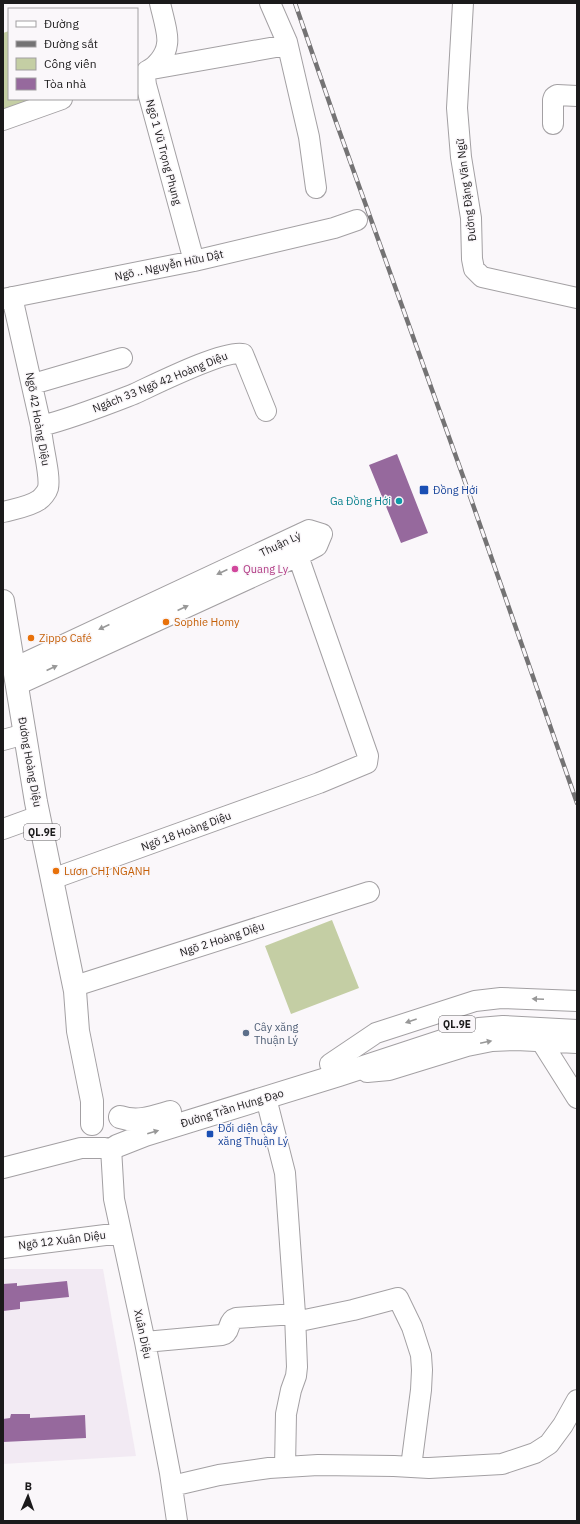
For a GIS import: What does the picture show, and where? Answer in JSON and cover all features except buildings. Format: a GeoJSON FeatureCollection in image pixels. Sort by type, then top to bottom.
{"type":"FeatureCollection","features":[{"type":"Feature","properties":{"kind":"main road","name":"Đường Hoàng Diệu"},"geometry":{"type":"LineString","coordinates":[[3,601],[6,643],[15,677],[39,816],[75,989],[89,1029],[108,1102],[118,1115]]}},
{"type":"Feature","properties":{"kind":"main road","name":"Đường Hoàng Diệu"},"geometry":{"type":"LineString","coordinates":[[75,989],[78,1030],[92,1101],[91,1127]]}},
{"type":"Feature","properties":{"kind":"main road","name":"QL.9E"},"geometry":{"type":"LineString","coordinates":[[339,1068],[451,1026],[485,1017],[501,1016],[577,1020]]}},
{"type":"Feature","properties":{"kind":"main road","name":"QL.9E"},"geometry":{"type":"LineString","coordinates":[[118,1115],[133,1120],[147,1119],[479,1029],[503,1027],[577,1031]]}},
{"type":"Feature","properties":{"kind":"main road","name":"Đường Trần Hưng Đạo"},"geometry":{"type":"LineString","coordinates":[[111,1147],[266,1098],[339,1068]]}},
{"type":"Feature","properties":{"kind":"main road"},"geometry":{"type":"LineString","coordinates":[[104,1113],[118,1115],[124,1121],[126,1132],[122,1142],[111,1147],[95,1142],[91,1136],[91,1127],[95,1119],[104,1113]]}},
{"type":"Feature","properties":{"kind":"street"},"geometry":{"type":"LineString","coordinates":[[145,72],[162,58],[167,44],[160,3]]}},
{"type":"Feature","properties":{"kind":"street"},"geometry":{"type":"LineString","coordinates":[[270,3],[287,45],[310,137],[316,188]]}},
{"type":"Feature","properties":{"kind":"street","name":"Đường Đặng Văn Ngữ"},"geometry":{"type":"LineString","coordinates":[[463,3],[457,108],[461,157],[472,218],[472,259],[474,269],[482,277],[577,298]]}},
{"type":"Feature","properties":{"kind":"street"},"geometry":{"type":"LineString","coordinates":[[145,72],[287,45]]}},
{"type":"Feature","properties":{"kind":"street","name":"Ngõ 1 Vũ Trọng Phụng"},"geometry":{"type":"LineString","coordinates":[[145,72],[146,85],[194,261]]}},
{"type":"Feature","properties":{"kind":"street"},"geometry":{"type":"LineString","coordinates":[[553,124],[554,96],[577,96]]}},
{"type":"Feature","properties":{"kind":"street"},"geometry":{"type":"LineString","coordinates":[[3,120],[59,100]]}},
{"type":"Feature","properties":{"kind":"street","name":"Ngõ .. Nguyễn Hữu Dật"},"geometry":{"type":"LineString","coordinates":[[8,298],[194,261],[334,228],[358,220]]}},
{"type":"Feature","properties":{"kind":"street","name":"Ngõ 42 Hoàng Diệu"},"geometry":{"type":"LineString","coordinates":[[3,512],[40,500],[48,489],[48,477],[41,438],[41,426],[33,384],[8,298]]}},
{"type":"Feature","properties":{"kind":"street","name":"Ngách 33 Ngõ 42 Hoàng Diệu"},"geometry":{"type":"LineString","coordinates":[[41,426],[68,420],[135,393],[178,373],[232,353],[243,354],[266,411]]}},
{"type":"Feature","properties":{"kind":"street"},"geometry":{"type":"LineString","coordinates":[[33,384],[122,358]]}},
{"type":"Feature","properties":{"kind":"street","name":"Thuận Lý"},"geometry":{"type":"LineString","coordinates":[[309,530],[322,534],[317,546],[298,556],[15,677],[309,530]]}},
{"type":"Feature","properties":{"kind":"street","name":"Ngõ 18 Hoàng Diệu"},"geometry":{"type":"LineString","coordinates":[[52,879],[319,783],[367,763],[368,756],[298,556]]}},
{"type":"Feature","properties":{"kind":"street"},"geometry":{"type":"LineString","coordinates":[[3,740],[25,734]]}},
{"type":"Feature","properties":{"kind":"street"},"geometry":{"type":"LineString","coordinates":[[3,829],[39,816]]}},
{"type":"Feature","properties":{"kind":"street","name":"Ngõ 2 Hoàng Diệu"},"geometry":{"type":"LineString","coordinates":[[75,989],[369,892]]}},
{"type":"Feature","properties":{"kind":"street"},"geometry":{"type":"LineString","coordinates":[[339,1068],[376,1033],[475,1001],[501,998],[577,1001]]}},
{"type":"Feature","properties":{"kind":"street"},"geometry":{"type":"LineString","coordinates":[[339,1068],[389,1070],[467,1046],[492,1041],[516,1040],[577,1043]]}},
{"type":"Feature","properties":{"kind":"street"},"geometry":{"type":"LineString","coordinates":[[541,1041],[577,1098]]}},
{"type":"Feature","properties":{"kind":"street"},"geometry":{"type":"LineString","coordinates":[[266,1098],[285,1173],[295,1318],[297,1367],[286,1414],[285,1467]]}},
{"type":"Feature","properties":{"kind":"street"},"geometry":{"type":"LineString","coordinates":[[52,1154],[79,1142],[91,1127]]}},
{"type":"Feature","properties":{"kind":"street"},"geometry":{"type":"LineString","coordinates":[[3,1168],[52,1154],[81,1148],[111,1147]]}},
{"type":"Feature","properties":{"kind":"street","name":"Xuân Diệu"},"geometry":{"type":"LineString","coordinates":[[111,1147],[114,1199],[145,1342],[172,1486],[177,1521]]}},
{"type":"Feature","properties":{"kind":"street","name":"Ngõ 12 Xuân Diệu"},"geometry":{"type":"LineString","coordinates":[[3,1248],[121,1233]]}},
{"type":"Feature","properties":{"kind":"street"},"geometry":{"type":"LineString","coordinates":[[145,1342],[226,1334],[232,1319],[295,1318],[353,1310],[398,1298],[412,1327],[421,1355],[421,1390],[411,1467]]}},
{"type":"Feature","properties":{"kind":"street"},"geometry":{"type":"LineString","coordinates":[[172,1486],[220,1475],[269,1468],[318,1465],[429,1468],[502,1464],[535,1453],[549,1444],[563,1425],[577,1400]]}},
{"type":"Feature","properties":{"kind":"shaded area"},"geometry":{"type":"Polygon","coordinates":[[[3,1269],[103,1269],[136,1456],[3,1464],[3,1269]]]}},
{"type":"Feature","properties":{"kind":"green space"},"geometry":{"type":"Polygon","coordinates":[[[8,31],[8,100],[50,100],[3,117],[3,33],[8,31]]]}},
{"type":"Feature","properties":{"kind":"green space"},"geometry":{"type":"Polygon","coordinates":[[[332,920],[359,988],[291,1014],[265,946],[332,920]]]}},
{"type":"Feature","properties":{"kind":"railway"},"geometry":{"type":"LineString","coordinates":[[295,3],[577,803]]}},
{"type":"Feature","properties":{"kind":"place","name":"Đồng Hới"},"geometry":{"type":"Point","coordinates":[424,490]}},
{"type":"Feature","properties":{"kind":"place","name":"Ga Đồng Hới"},"geometry":{"type":"Point","coordinates":[399,501]}},
{"type":"Feature","properties":{"kind":"place","name":"Quang Ly"},"geometry":{"type":"Point","coordinates":[235,569]}},
{"type":"Feature","properties":{"kind":"place","name":"Sophie Homy"},"geometry":{"type":"Point","coordinates":[166,622]}},
{"type":"Feature","properties":{"kind":"place","name":"Zippo Café"},"geometry":{"type":"Point","coordinates":[31,638]}},
{"type":"Feature","properties":{"kind":"place","name":"Lươn CHỊ NGẠNH"},"geometry":{"type":"Point","coordinates":[56,871]}},
{"type":"Feature","properties":{"kind":"place","name":"Cây xăng Thuận Lý"},"geometry":{"type":"Point","coordinates":[246,1033]}},
{"type":"Feature","properties":{"kind":"place","name":"Đối diện cây xăng Thuận Lý"},"geometry":{"type":"Point","coordinates":[210,1134]}}]}
